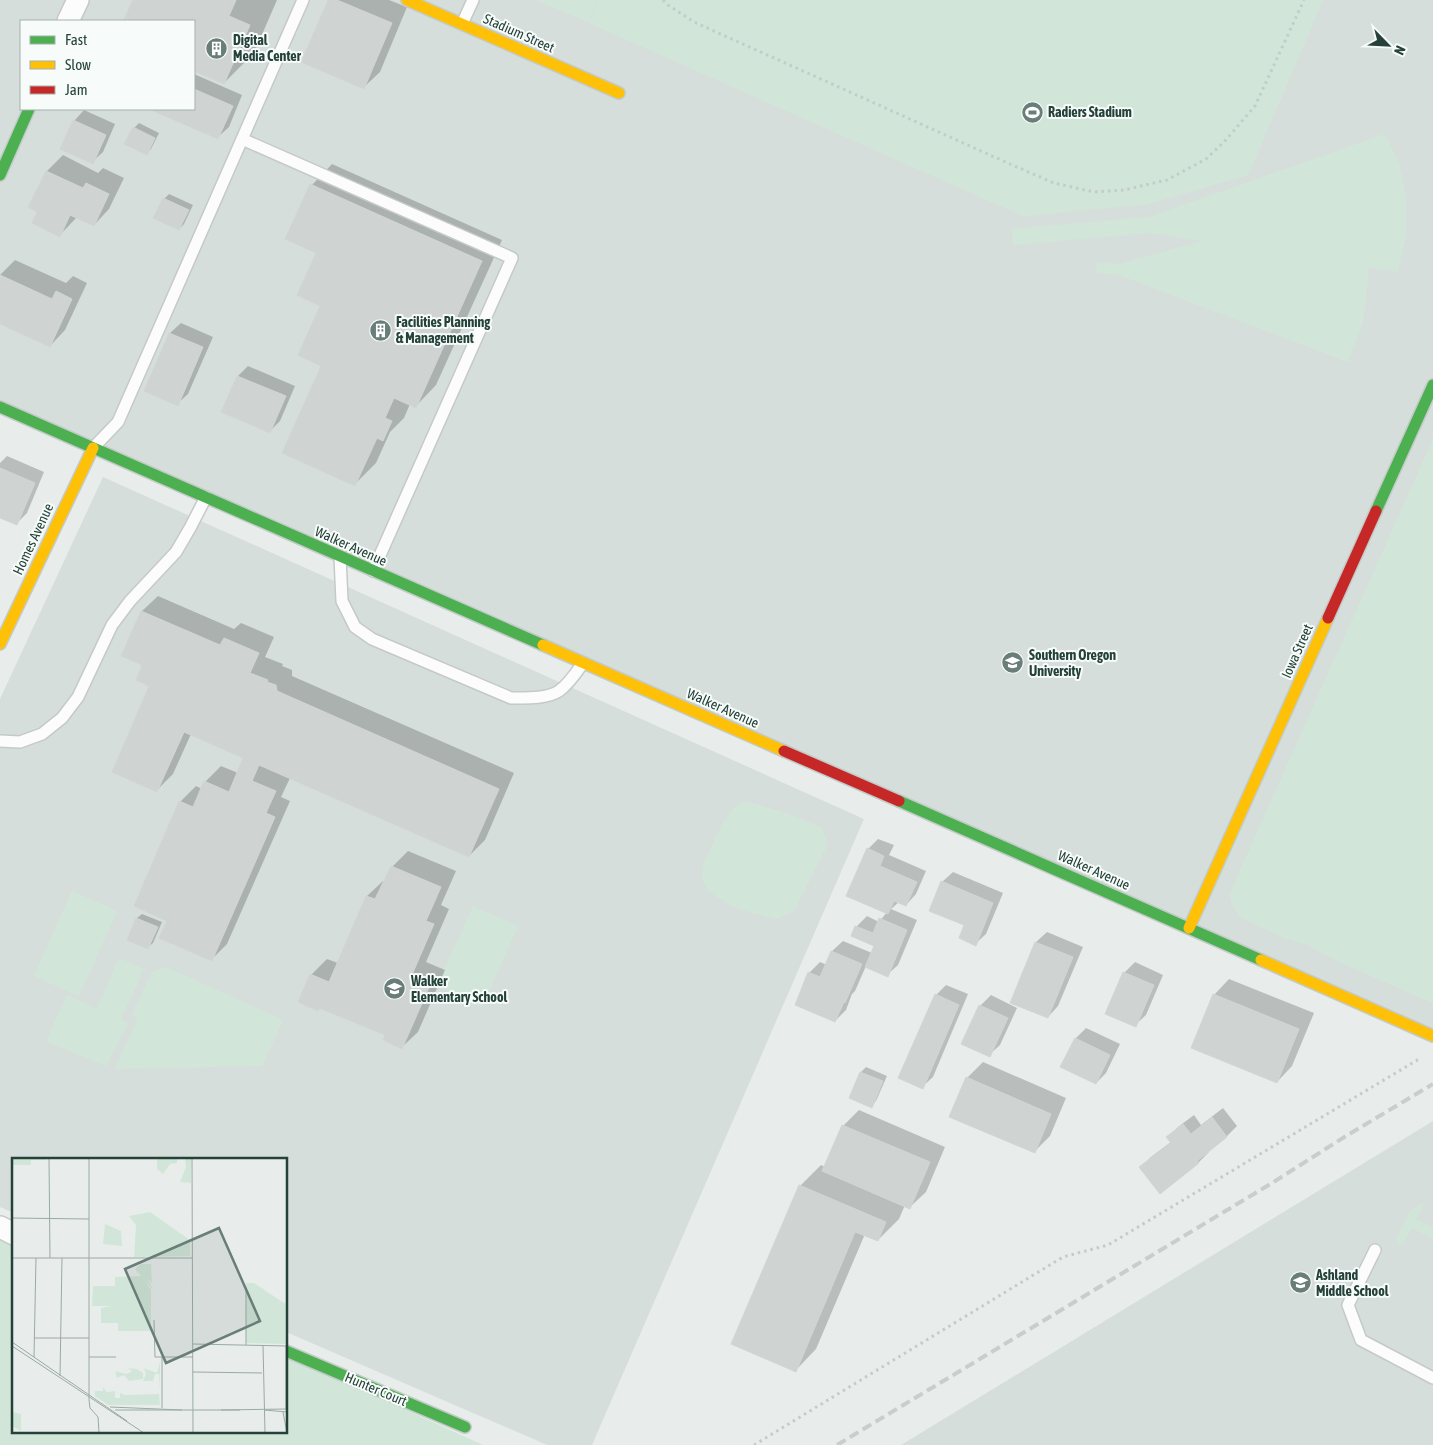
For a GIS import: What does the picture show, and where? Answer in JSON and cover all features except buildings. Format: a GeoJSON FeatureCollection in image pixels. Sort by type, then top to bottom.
{"type":"FeatureCollection","features":[{"type":"Feature","properties":{"kind":"street"},"geometry":{"type":"LineString","coordinates":[[68,20],[78,0]]}},
{"type":"Feature","properties":{"kind":"street","name":"Stadium Street"},"geometry":{"type":"LineString","coordinates":[[407,0],[620,93]]}},
{"type":"Feature","properties":{"kind":"street"},"geometry":{"type":"LineString","coordinates":[[0,175],[4,155],[28,110]]}},
{"type":"Feature","properties":{"kind":"street","name":"Iowa Street"},"geometry":{"type":"LineString","coordinates":[[1189,928],[1433,385]]}},
{"type":"Feature","properties":{"kind":"street","name":"Walker Avenue"},"geometry":{"type":"LineString","coordinates":[[0,407],[1433,1036]]}},
{"type":"Feature","properties":{"kind":"street","name":"Homes Avenue"},"geometry":{"type":"LineString","coordinates":[[0,644],[92,448]]}},
{"type":"Feature","properties":{"kind":"street"},"geometry":{"type":"LineString","coordinates":[[0,1227],[12,1233]]}},
{"type":"Feature","properties":{"kind":"street","name":"Hunter Court"},"geometry":{"type":"LineString","coordinates":[[288,1352],[465,1427]]}},
{"type":"Feature","properties":{"kind":"lane"},"geometry":{"type":"LineString","coordinates":[[92,448],[118,422],[303,0]]}},
{"type":"Feature","properties":{"kind":"lane"},"geometry":{"type":"LineString","coordinates":[[462,24],[473,0]]}},
{"type":"Feature","properties":{"kind":"lane"},"geometry":{"type":"LineString","coordinates":[[242,138],[512,258],[373,571]]}},
{"type":"Feature","properties":{"kind":"lane"},"geometry":{"type":"LineString","coordinates":[[0,742],[20,742],[42,734],[62,718],[78,697],[112,625],[130,600],[176,552],[206,497]]}},
{"type":"Feature","properties":{"kind":"lane"},"geometry":{"type":"LineString","coordinates":[[340,557],[342,601],[354,627],[372,639],[390,647],[511,698],[533,698],[558,692],[567,684],[583,663]]}},
{"type":"Feature","properties":{"kind":"lane"},"geometry":{"type":"LineString","coordinates":[[1375,1250],[1348,1305],[1361,1340],[1433,1378]]}},
{"type":"Feature","properties":{"kind":"path"},"geometry":{"type":"LineString","coordinates":[[664,0],[668,5],[694,22],[1001,160],[1054,183],[1094,192],[1124,190],[1167,180],[1206,159],[1224,142],[1255,106],[1304,0]]}},
{"type":"Feature","properties":{"kind":"path"},"geometry":{"type":"LineString","coordinates":[[754,1445],[1063,1257],[1108,1245],[1419,1059]]}},
{"type":"Feature","properties":{"kind":"shaded area","name":"Southern Oregon University"},"geometry":{"type":"Polygon","coordinates":[[[0,0],[1433,0],[1433,1032],[0,401],[0,0]]]}},
{"type":"Feature","properties":{"kind":"shaded area","name":"Walker Elementary School"},"geometry":{"type":"Polygon","coordinates":[[[103,477],[864,819],[592,1445],[547,1445],[288,1333],[288,1158],[12,1158],[12,1212],[0,1207],[0,699],[103,477]]]}},
{"type":"Feature","properties":{"kind":"shaded area","name":"Ashland Middle School"},"geometry":{"type":"Polygon","coordinates":[[[1433,1121],[1433,1445],[901,1445],[1433,1121]]]}},
{"type":"Feature","properties":{"kind":"green space"},"geometry":{"type":"Polygon","coordinates":[[[536,0],[598,0],[588,22],[536,0]]]}},
{"type":"Feature","properties":{"kind":"green space","name":"Radiers Stadium"},"geometry":{"type":"Polygon","coordinates":[[[599,0],[1323,0],[1248,175],[1148,204],[1023,216],[589,23],[599,0]]]}},
{"type":"Feature","properties":{"kind":"green space"},"geometry":{"type":"Polygon","coordinates":[[[1385,134],[1399,164],[1406,199],[1406,234],[1398,272],[1368,267],[1363,321],[1348,362],[1119,275],[1096,273],[1097,262],[1120,264],[1202,241],[1150,233],[1013,245],[1012,229],[1149,217],[1385,134]]]}},
{"type":"Feature","properties":{"kind":"green space"},"geometry":{"type":"Polygon","coordinates":[[[1433,439],[1433,1003],[1339,962],[1308,945],[1287,939],[1245,920],[1234,908],[1230,893],[1433,439]]]}},
{"type":"Feature","properties":{"kind":"green space"},"geometry":{"type":"Polygon","coordinates":[[[744,802],[784,813],[822,828],[828,844],[794,911],[776,919],[735,908],[708,891],[702,879],[703,865],[722,824],[733,809],[744,802]]]}},
{"type":"Feature","properties":{"kind":"green space"},"geometry":{"type":"Polygon","coordinates":[[[72,891],[117,911],[79,996],[34,976],[72,891]]]}},
{"type":"Feature","properties":{"kind":"green space"},"geometry":{"type":"Polygon","coordinates":[[[473,906],[518,926],[482,1007],[437,986],[473,906]]]}},
{"type":"Feature","properties":{"kind":"green space"},"geometry":{"type":"Polygon","coordinates":[[[119,958],[144,969],[121,1019],[128,1023],[106,1066],[46,1041],[67,995],[97,1009],[119,958]]]}},
{"type":"Feature","properties":{"kind":"green space"},"geometry":{"type":"Polygon","coordinates":[[[166,967],[283,1020],[262,1066],[115,1069],[138,1018],[132,1015],[152,972],[166,967]]]}},
{"type":"Feature","properties":{"kind":"green space"},"geometry":{"type":"Polygon","coordinates":[[[1423,1203],[1416,1219],[1433,1228],[1433,1239],[1412,1228],[1403,1243],[1399,1245],[1396,1239],[1410,1211],[1423,1203]]]}},
{"type":"Feature","properties":{"kind":"green space"},"geometry":{"type":"Polygon","coordinates":[[[0,1225],[12,1231],[12,1432],[288,1432],[288,1356],[483,1445],[0,1445],[0,1225]]]}},
{"type":"Feature","properties":{"kind":"railway"},"geometry":{"type":"LineString","coordinates":[[837,1445],[1433,1084]]}},
{"type":"Feature","properties":{"kind":"traffic: fast"},"geometry":{"type":"LineString","coordinates":[[0,175],[29,110]]}},
{"type":"Feature","properties":{"kind":"traffic: fast"},"geometry":{"type":"LineString","coordinates":[[1376,511],[1433,385]]}},
{"type":"Feature","properties":{"kind":"traffic: fast"},"geometry":{"type":"LineString","coordinates":[[0,407],[543,645]]}},
{"type":"Feature","properties":{"kind":"traffic: fast"},"geometry":{"type":"LineString","coordinates":[[899,801],[1261,960]]}},
{"type":"Feature","properties":{"kind":"traffic: fast"},"geometry":{"type":"LineString","coordinates":[[288,1352],[465,1427]]}},
{"type":"Feature","properties":{"kind":"traffic: slow"},"geometry":{"type":"LineString","coordinates":[[407,0],[619,93]]}},
{"type":"Feature","properties":{"kind":"traffic: slow"},"geometry":{"type":"LineString","coordinates":[[0,644],[93,448]]}},
{"type":"Feature","properties":{"kind":"traffic: slow"},"geometry":{"type":"LineString","coordinates":[[1189,928],[1328,618]]}},
{"type":"Feature","properties":{"kind":"traffic: slow"},"geometry":{"type":"LineString","coordinates":[[543,645],[784,751]]}},
{"type":"Feature","properties":{"kind":"traffic: slow"},"geometry":{"type":"LineString","coordinates":[[1261,960],[1433,1036]]}},
{"type":"Feature","properties":{"kind":"traffic: jam"},"geometry":{"type":"LineString","coordinates":[[1328,618],[1376,511]]}},
{"type":"Feature","properties":{"kind":"traffic: jam"},"geometry":{"type":"LineString","coordinates":[[784,751],[899,801]]}},
{"type":"Feature","properties":{"kind":"place","name":"Digital Media Center"},"geometry":{"type":"Point","coordinates":[217,48]}},
{"type":"Feature","properties":{"kind":"place","name":"Radiers Stadium"},"geometry":{"type":"Point","coordinates":[1032,112]}},
{"type":"Feature","properties":{"kind":"place","name":"Facilities Planning & Management"},"geometry":{"type":"Point","coordinates":[380,330]}},
{"type":"Feature","properties":{"kind":"place","name":"Southern Oregon University"},"geometry":{"type":"Point","coordinates":[1013,663]}},
{"type":"Feature","properties":{"kind":"place","name":"Walker Elementary School"},"geometry":{"type":"Point","coordinates":[395,989]}},
{"type":"Feature","properties":{"kind":"place","name":"Ashland Middle School"},"geometry":{"type":"Point","coordinates":[1300,1283]}}]}
